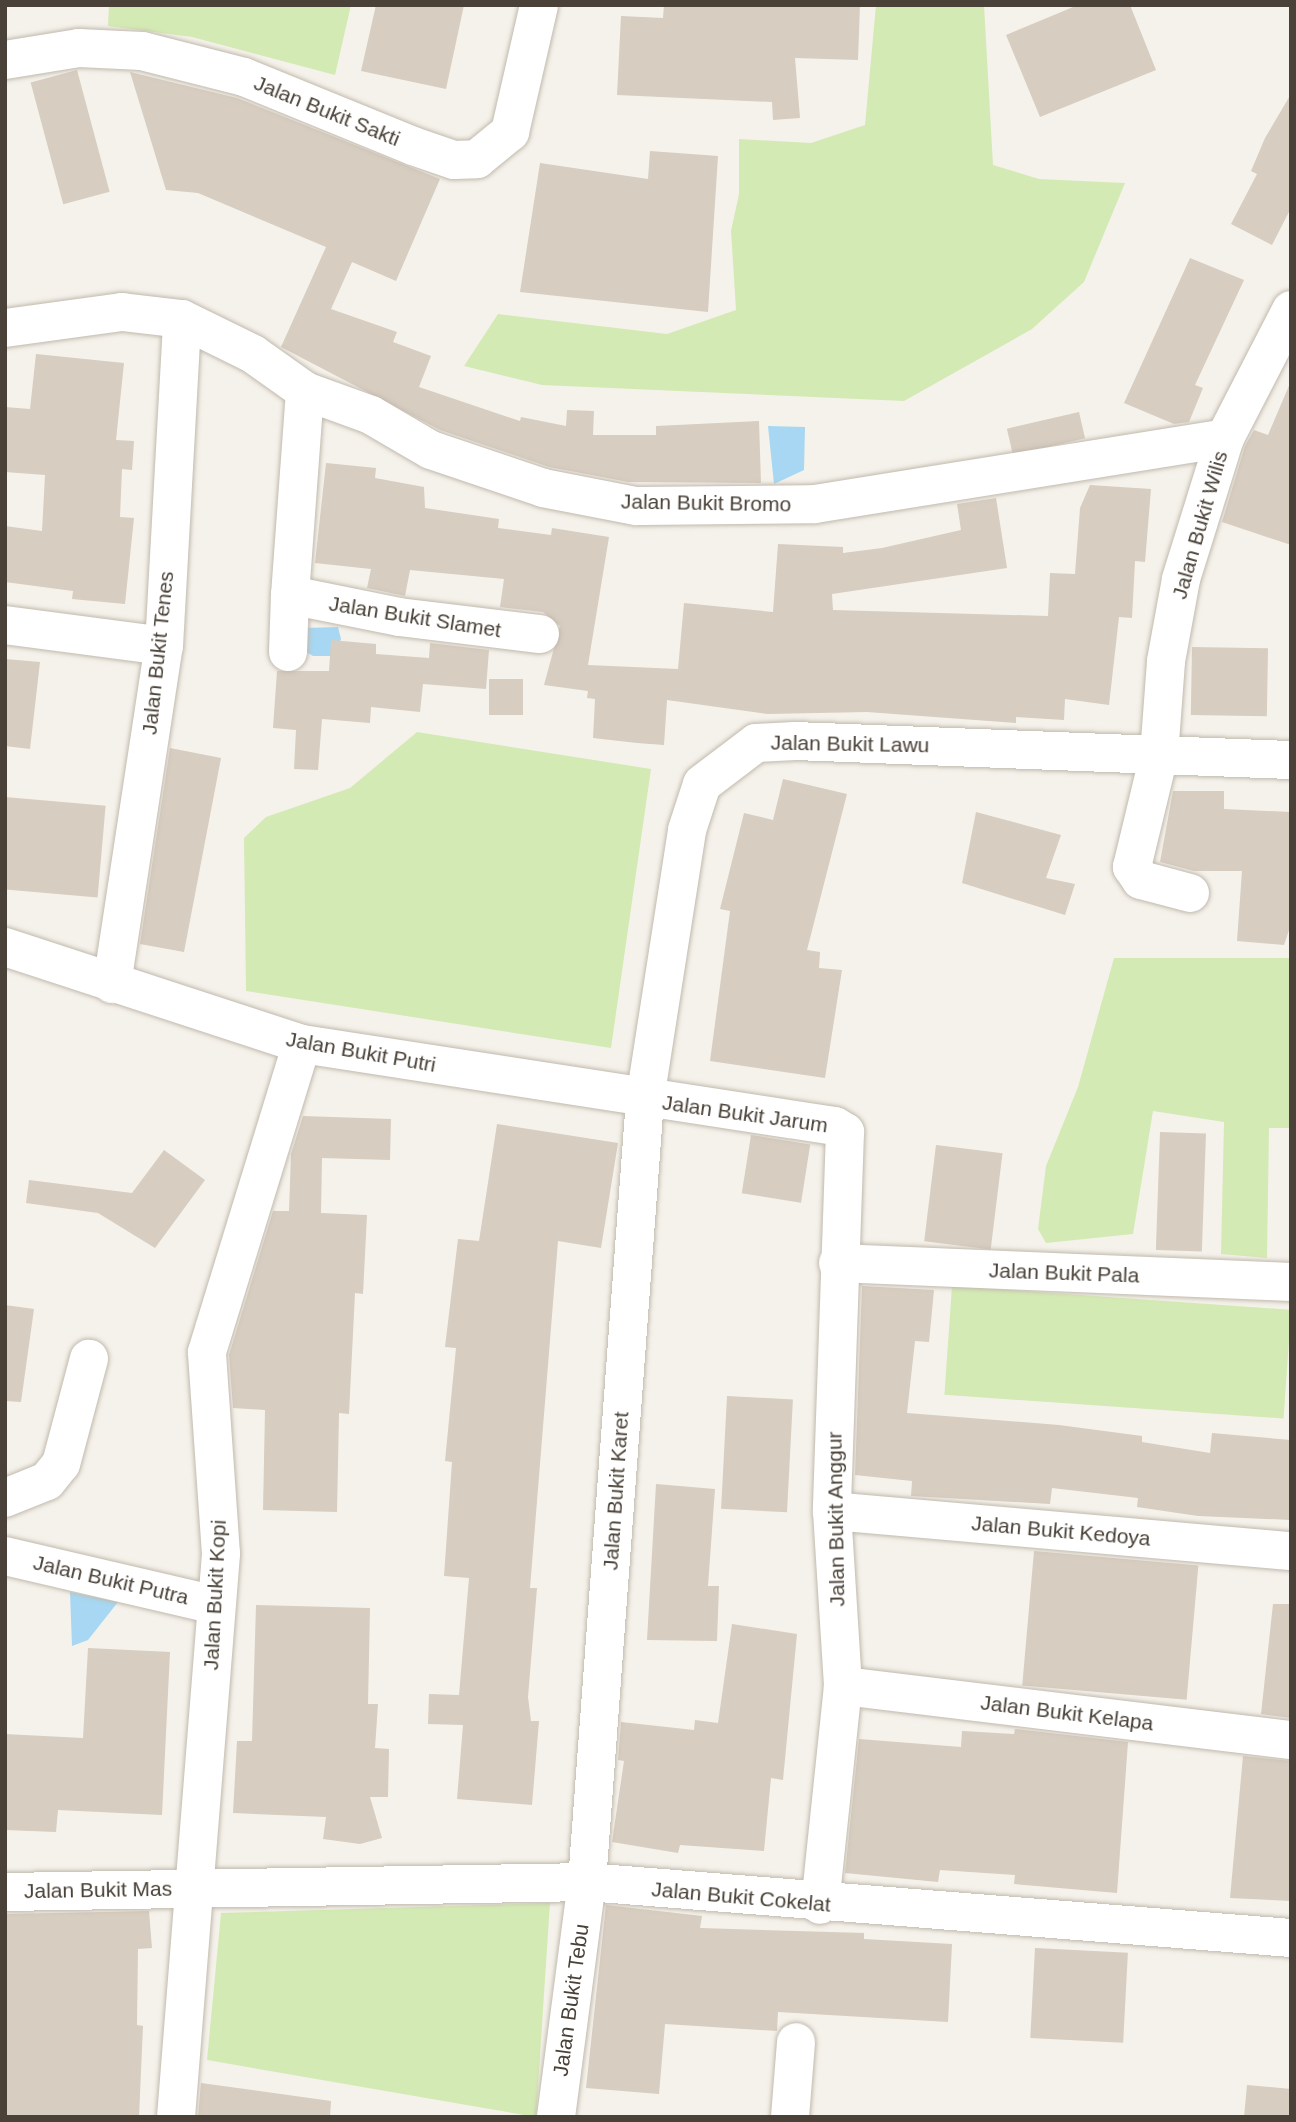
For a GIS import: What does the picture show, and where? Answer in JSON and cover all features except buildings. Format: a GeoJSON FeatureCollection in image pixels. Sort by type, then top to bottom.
{"type":"FeatureCollection","features":[{"type":"Feature","properties":{"kind":"street","name":"Jalan Bukit Sakti"},"geometry":{"type":"LineString","coordinates":[[5,61],[79,48],[142,51],[244,77],[454,160],[477,159],[510,132],[539,5]]}},
{"type":"Feature","properties":{"kind":"street","name":"Jalan Bukit Wilis"},"geometry":{"type":"LineString","coordinates":[[1159,755],[1181,579],[1225,438],[1291,310]]}},
{"type":"Feature","properties":{"kind":"street","name":"Jalan Bukit Bromo"},"geometry":{"type":"LineString","coordinates":[[5,328],[122,312],[182,320],[253,354],[305,391],[371,415],[431,450],[543,488],[636,506],[815,504],[1225,438]]}},
{"type":"Feature","properties":{"kind":"street","name":"Jalan Bukit Tenes"},"geometry":{"type":"LineString","coordinates":[[112,984],[164,646],[182,320]]}},
{"type":"Feature","properties":{"kind":"street"},"geometry":{"type":"LineString","coordinates":[[288,652],[305,391]]}},
{"type":"Feature","properties":{"kind":"street","name":"Jalan Bukit Slamet"},"geometry":{"type":"LineString","coordinates":[[290,595],[411,619],[540,634]]}},
{"type":"Feature","properties":{"kind":"street"},"geometry":{"type":"LineString","coordinates":[[5,625],[164,646]]}},
{"type":"Feature","properties":{"kind":"street","name":"Jalan Bukit Lawu"},"geometry":{"type":"LineString","coordinates":[[645,1099],[687,830],[702,784],[726,761],[757,744],[795,741],[1291,760]]}},
{"type":"Feature","properties":{"kind":"street"},"geometry":{"type":"LineString","coordinates":[[1159,755],[1132,867],[1142,880],[1190,893]]}},
{"type":"Feature","properties":{"kind":"street","name":"Jalan Bukit Putri"},"geometry":{"type":"LineString","coordinates":[[5,947],[302,1044],[645,1099]]}},
{"type":"Feature","properties":{"kind":"street","name":"Jalan Bukit Kopi"},"geometry":{"type":"LineString","coordinates":[[176,2117],[191,1889],[216,1605],[220,1513],[207,1352],[302,1044]]}},
{"type":"Feature","properties":{"kind":"street","name":"Jalan Bukit Jarum"},"geometry":{"type":"LineString","coordinates":[[645,1099],[835,1126],[845,1132]]}},
{"type":"Feature","properties":{"kind":"street","name":"Jalan Bukit Karet"},"geometry":{"type":"LineString","coordinates":[[587,1882],[645,1099]]}},
{"type":"Feature","properties":{"kind":"street","name":"Jalan Bukit Anggur"},"geometry":{"type":"LineString","coordinates":[[820,1905],[843,1686],[832,1511],[838,1263],[845,1132]]}},
{"type":"Feature","properties":{"kind":"street","name":"Jalan Bukit Pala"},"geometry":{"type":"LineString","coordinates":[[838,1263],[1291,1282]]}},
{"type":"Feature","properties":{"kind":"street"},"geometry":{"type":"LineString","coordinates":[[5,1498],[47,1481],[61,1464],[89,1359]]}},
{"type":"Feature","properties":{"kind":"street","name":"Jalan Bukit Kedoya"},"geometry":{"type":"LineString","coordinates":[[832,1511],[1291,1551]]}},
{"type":"Feature","properties":{"kind":"street","name":"Jalan Bukit Putra"},"geometry":{"type":"LineString","coordinates":[[5,1556],[216,1605]]}},
{"type":"Feature","properties":{"kind":"street","name":"Jalan Bukit Kelapa"},"geometry":{"type":"LineString","coordinates":[[843,1686],[1291,1740]]}},
{"type":"Feature","properties":{"kind":"street","name":"Jalan Bukit Cokelat"},"geometry":{"type":"LineString","coordinates":[[191,1889],[587,1882],[820,1905],[1291,1938]]}},
{"type":"Feature","properties":{"kind":"street","name":"Jalan Bukit Tebu"},"geometry":{"type":"LineString","coordinates":[[556,2117],[587,1882]]}},
{"type":"Feature","properties":{"kind":"street","name":"Jalan Bukit Mas"},"geometry":{"type":"LineString","coordinates":[[5,1892],[191,1889]]}},
{"type":"Feature","properties":{"kind":"street"},"geometry":{"type":"LineString","coordinates":[[790,2117],[796,2042]]}},
{"type":"Feature","properties":{"kind":"green space"},"geometry":{"type":"Polygon","coordinates":[[[109,5],[351,5],[335,75],[192,37],[108,26],[109,5]]]}},
{"type":"Feature","properties":{"kind":"green space"},"geometry":{"type":"Polygon","coordinates":[[[876,5],[984,5],[993,165],[1039,179],[1125,183],[1084,282],[1032,329],[904,401],[542,385],[464,366],[498,314],[667,334],[736,310],[731,231],[739,194],[739,139],[811,143],[865,125],[876,5]]]}},
{"type":"Feature","properties":{"kind":"green space"},"geometry":{"type":"Polygon","coordinates":[[[417,732],[651,769],[611,1048],[246,991],[244,838],[266,817],[350,788],[417,732]]]}},
{"type":"Feature","properties":{"kind":"green space"},"geometry":{"type":"Polygon","coordinates":[[[1114,958],[1291,958],[1291,1128],[1269,1128],[1267,1258],[1221,1254],[1224,1122],[1153,1111],[1133,1234],[1046,1243],[1038,1229],[1046,1166],[1078,1087],[1114,958]]]}},
{"type":"Feature","properties":{"kind":"green space"},"geometry":{"type":"Polygon","coordinates":[[[952,1286],[1291,1310],[1284,1418],[944,1395],[952,1286]]]}},
{"type":"Feature","properties":{"kind":"green space"},"geometry":{"type":"Polygon","coordinates":[[[550,1903],[536,2117],[207,2060],[221,1913],[550,1903]]]}},
{"type":"Feature","properties":{"kind":"water"},"geometry":{"type":"Polygon","coordinates":[[[768,426],[805,427],[804,470],[774,484],[768,426]]]}},
{"type":"Feature","properties":{"kind":"water"},"geometry":{"type":"Polygon","coordinates":[[[338,627],[341,639],[334,656],[313,656],[301,649],[304,628],[338,627]]]}},
{"type":"Feature","properties":{"kind":"water"},"geometry":{"type":"Polygon","coordinates":[[[70,1592],[118,1602],[88,1640],[72,1646],[70,1592]]]}}]}
